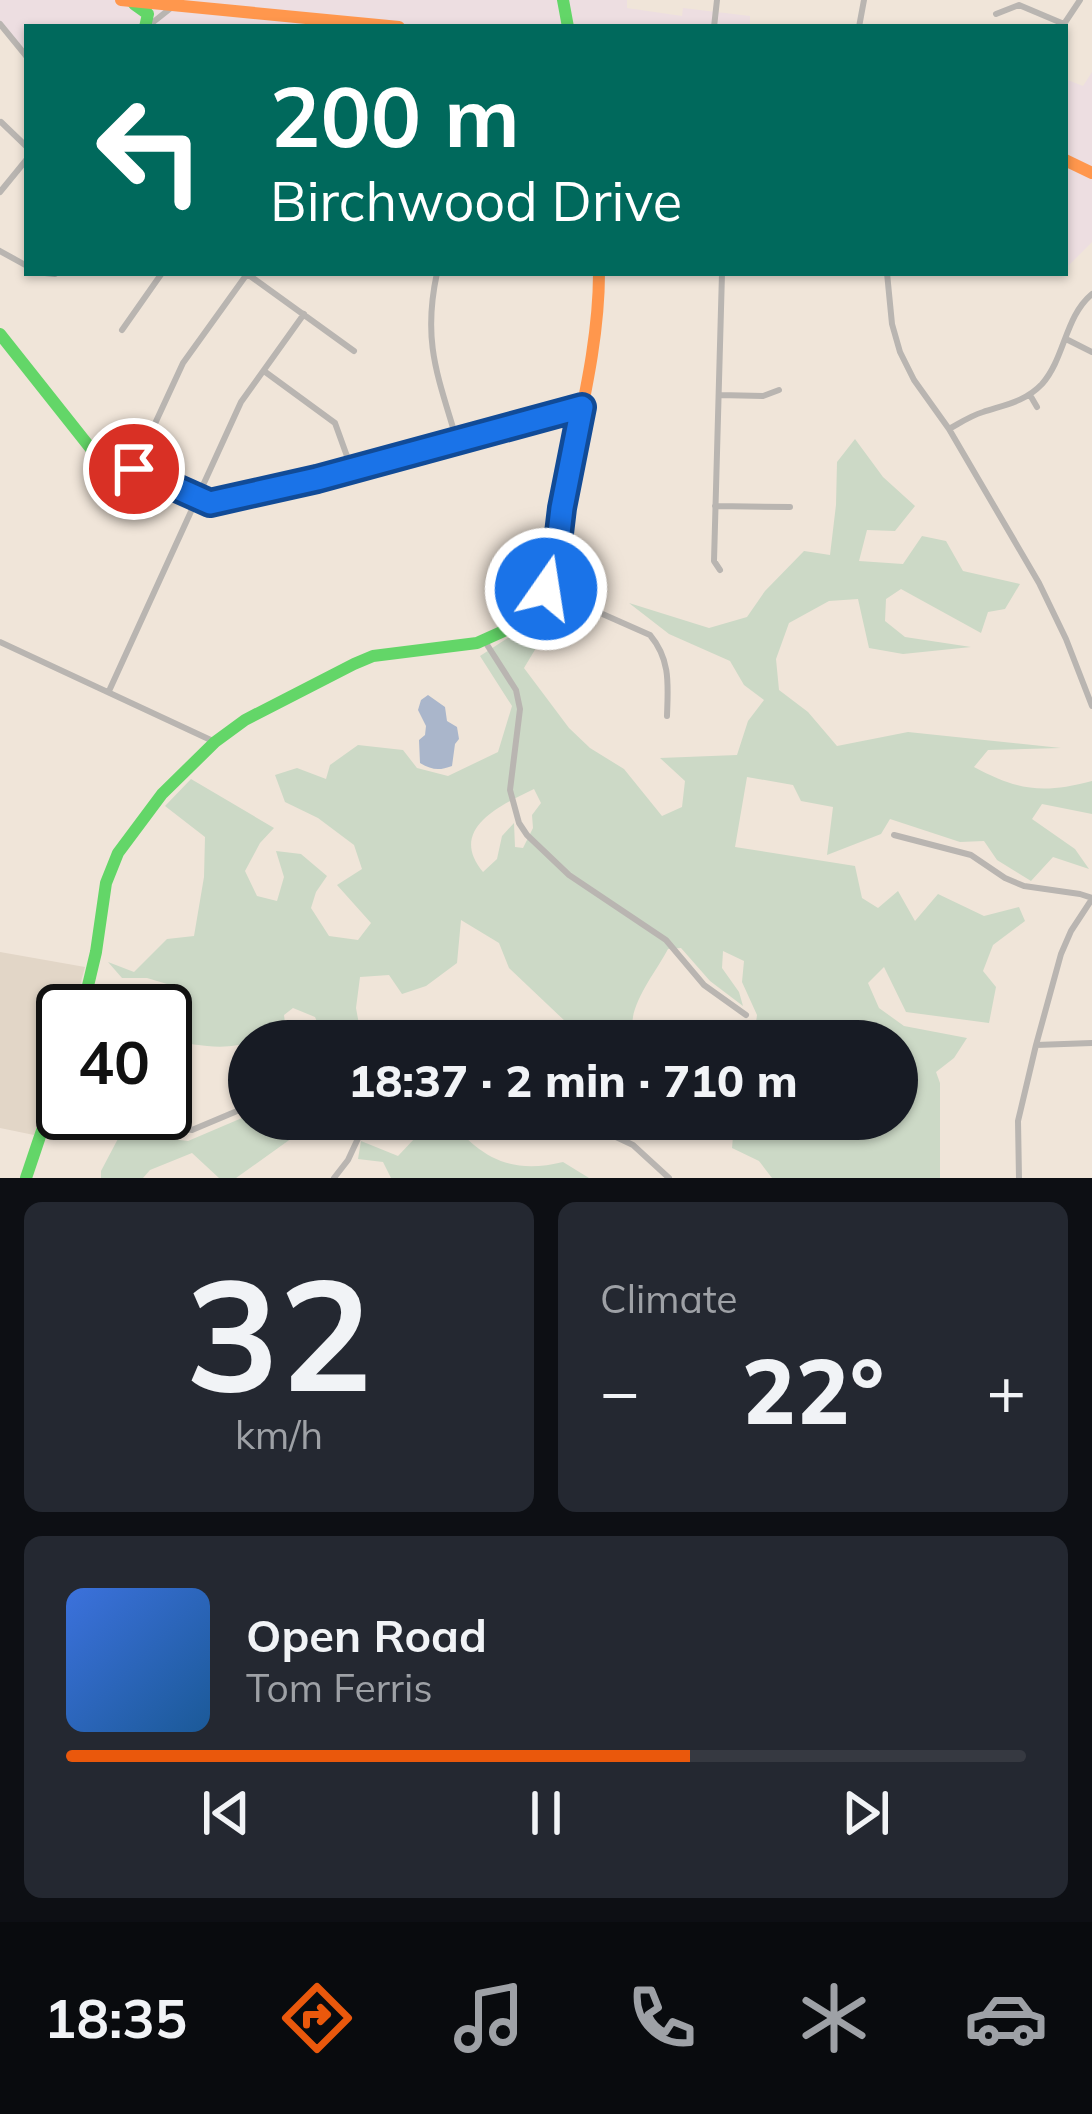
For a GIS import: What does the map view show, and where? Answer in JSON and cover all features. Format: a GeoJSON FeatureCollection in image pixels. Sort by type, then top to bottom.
{"type":"FeatureCollection","features":[{"type":"Feature","properties":{"kind":"street"},"geometry":{"type":"LineString","coordinates":[[123,0],[371,24]]}},
{"type":"Feature","properties":{"kind":"street"},"geometry":{"type":"LineString","coordinates":[[123,0],[147,12],[147,24]]}},
{"type":"Feature","properties":{"kind":"street"},"geometry":{"type":"LineString","coordinates":[[150,24],[177,3]]}},
{"type":"Feature","properties":{"kind":"street"},"geometry":{"type":"LineString","coordinates":[[997,14],[1019,5],[1061,24]]}},
{"type":"Feature","properties":{"kind":"street"},"geometry":{"type":"LineString","coordinates":[[0,24],[24,54]]}},
{"type":"Feature","properties":{"kind":"street"},"geometry":{"type":"LineString","coordinates":[[1,122],[24,144]]}},
{"type":"Feature","properties":{"kind":"street"},"geometry":{"type":"LineString","coordinates":[[0,191],[24,163]]}},
{"type":"Feature","properties":{"kind":"street"},"geometry":{"type":"LineString","coordinates":[[122,330],[160,276]]}},
{"type":"Feature","properties":{"kind":"street"},"geometry":{"type":"LineString","coordinates":[[134,469],[183,363],[245,276]]}},
{"type":"Feature","properties":{"kind":"street"},"geometry":{"type":"LineString","coordinates":[[251,276],[354,350]]}},
{"type":"Feature","properties":{"kind":"street"},"geometry":{"type":"LineString","coordinates":[[436,276],[429,335],[457,441]]}},
{"type":"Feature","properties":{"kind":"street"},"geometry":{"type":"LineString","coordinates":[[88,984],[106,884],[118,853],[162,794],[215,742],[244,720],[373,656],[484,640],[506,630],[546,589],[555,567],[582,407],[598,276]]}},
{"type":"Feature","properties":{"kind":"street"},"geometry":{"type":"LineString","coordinates":[[720,570],[714,561],[722,276]]}},
{"type":"Feature","properties":{"kind":"street"},"geometry":{"type":"LineString","coordinates":[[887,276],[899,352],[1050,603],[1092,706]]}},
{"type":"Feature","properties":{"kind":"street"},"geometry":{"type":"LineString","coordinates":[[949,429],[1030,395],[1051,372],[1079,308],[1092,294]]}},
{"type":"Feature","properties":{"kind":"street"},"geometry":{"type":"LineString","coordinates":[[109,691],[241,402],[304,314]]}},
{"type":"Feature","properties":{"kind":"street"},"geometry":{"type":"LineString","coordinates":[[0,334],[92,450],[210,503],[582,407]]}},
{"type":"Feature","properties":{"kind":"street"},"geometry":{"type":"LineString","coordinates":[[1066,340],[1092,352]]}},
{"type":"Feature","properties":{"kind":"street"},"geometry":{"type":"LineString","coordinates":[[263,371],[335,423],[352,470]]}},
{"type":"Feature","properties":{"kind":"street"},"geometry":{"type":"LineString","coordinates":[[719,395],[763,396],[779,390]]}},
{"type":"Feature","properties":{"kind":"street"},"geometry":{"type":"LineString","coordinates":[[1030,395],[1037,407]]}},
{"type":"Feature","properties":{"kind":"street"},"geometry":{"type":"LineString","coordinates":[[715,506],[790,507]]}},
{"type":"Feature","properties":{"kind":"street"},"geometry":{"type":"LineString","coordinates":[[546,589],[650,635],[668,668],[667,716]]}},
{"type":"Feature","properties":{"kind":"street"},"geometry":{"type":"LineString","coordinates":[[484,640],[515,690],[520,709],[509,790],[527,835],[569,875],[666,940],[704,985],[746,1016]]}},
{"type":"Feature","properties":{"kind":"street"},"geometry":{"type":"LineString","coordinates":[[0,642],[215,742]]}},
{"type":"Feature","properties":{"kind":"street"},"geometry":{"type":"LineString","coordinates":[[894,835],[971,855],[1014,883],[1092,898],[1067,938],[1036,1045],[1018,1121],[1018,1178]]}},
{"type":"Feature","properties":{"kind":"street"},"geometry":{"type":"LineString","coordinates":[[1036,1045],[1092,1043]]}},
{"type":"Feature","properties":{"kind":"street"},"geometry":{"type":"LineString","coordinates":[[192,1130],[228,1115]]}},
{"type":"Feature","properties":{"kind":"street"},"geometry":{"type":"LineString","coordinates":[[26,1178],[42,1140]]}},
{"type":"Feature","properties":{"kind":"street"},"geometry":{"type":"LineString","coordinates":[[334,1178],[358,1140]]}},
{"type":"Feature","properties":{"kind":"street"},"geometry":{"type":"LineString","coordinates":[[622,1140],[669,1178]]}},
{"type":"Feature","properties":{"kind":"shaded area"},"geometry":{"type":"Polygon","coordinates":[[[0,0],[627,0],[627,8],[682,16],[683,8],[750,16],[750,24],[24,24],[24,53],[0,24],[0,0]]]}},
{"type":"Feature","properties":{"kind":"shaded area"},"geometry":{"type":"Polygon","coordinates":[[[1092,72],[1092,242],[1068,266],[1068,80],[1083,86],[1092,72]]]}},
{"type":"Feature","properties":{"kind":"shaded area"},"geometry":{"type":"Polygon","coordinates":[[[0,952],[85,967],[80,984],[36,984],[36,1129],[34,1135],[0,1128],[0,952]]]}},
{"type":"Feature","properties":{"kind":"green space"},"geometry":{"type":"Polygon","coordinates":[[[855,439],[883,477],[915,506],[895,531],[867,530],[859,561],[903,564],[922,536],[946,541],[963,571],[1020,584],[1005,609],[988,612],[981,633],[901,589],[886,599],[885,621],[905,637],[971,647],[903,654],[869,648],[858,599],[829,601],[789,623],[776,659],[779,690],[808,712],[837,746],[908,732],[1061,748],[988,750],[974,767],[1032,788],[1092,781],[1092,814],[1042,804],[1032,819],[1075,849],[1089,869],[1053,857],[1031,881],[997,860],[984,841],[960,842],[890,819],[881,834],[827,855],[833,807],[801,801],[793,785],[747,777],[735,847],[855,866],[862,898],[878,908],[898,891],[915,921],[938,894],[984,916],[1019,907],[1025,921],[993,945],[983,971],[996,987],[989,1023],[906,1012],[884,967],[868,983],[879,1008],[896,1020],[756,1020],[742,982],[744,961],[723,951],[722,968],[743,1006],[710,981],[681,948],[668,949],[633,1020],[564,1020],[509,968],[499,943],[461,920],[457,963],[426,986],[402,994],[389,975],[360,977],[358,1020],[316,1020],[293,1008],[285,1020],[228,1020],[228,1046],[198,1045],[192,1044],[192,984],[122,978],[108,962],[134,972],[167,939],[194,936],[205,837],[165,806],[191,779],[274,828],[245,871],[257,896],[277,901],[284,877],[276,851],[301,854],[327,876],[311,908],[329,936],[358,940],[371,923],[337,885],[362,869],[354,845],[318,818],[285,802],[275,775],[297,768],[326,779],[330,765],[358,745],[403,750],[417,768],[448,776],[498,752],[512,706],[480,656],[517,632],[536,648],[524,668],[569,728],[624,769],[662,816],[682,807],[685,781],[660,758],[737,755],[748,721],[764,700],[744,685],[730,661],[669,634],[629,603],[709,628],[747,617],[804,551],[830,555],[837,462],[855,439]],[[534,789],[483,820],[471,843],[483,872],[497,859],[502,836],[514,823],[515,847],[523,848],[533,828],[532,815],[541,803],[534,789]]]}},
{"type":"Feature","properties":{"kind":"green space"},"geometry":{"type":"Polygon","coordinates":[[[918,1029],[967,1038],[954,1058],[936,1072],[940,1178],[772,1178],[759,1161],[732,1148],[733,1140],[918,1140],[918,1029]]]}},
{"type":"Feature","properties":{"kind":"green space"},"geometry":{"type":"Polygon","coordinates":[[[228,1124],[228,1140],[289,1140],[236,1178],[219,1178],[192,1153],[150,1170],[143,1178],[101,1178],[117,1140],[192,1139],[228,1124]]]}},
{"type":"Feature","properties":{"kind":"green space"},"geometry":{"type":"Polygon","coordinates":[[[413,1140],[469,1140],[506,1163],[563,1162],[589,1178],[391,1178],[383,1162],[358,1159],[361,1141],[398,1156],[413,1140]]]}},
{"type":"Feature","properties":{"kind":"water"},"geometry":{"type":"Polygon","coordinates":[[[428,695],[445,707],[447,721],[457,727],[452,766],[443,769],[420,763],[419,740],[426,726],[418,710],[428,695]]]}},
{"type":"Feature","properties":{"kind":"traffic: fast"},"geometry":{"type":"LineString","coordinates":[[563,0],[567,24]]}},
{"type":"Feature","properties":{"kind":"traffic: fast"},"geometry":{"type":"LineString","coordinates":[[134,4],[148,14],[146,24]]}},
{"type":"Feature","properties":{"kind":"traffic: fast"},"geometry":{"type":"LineString","coordinates":[[0,334],[92,450],[210,503],[582,407]]}},
{"type":"Feature","properties":{"kind":"traffic: fast"},"geometry":{"type":"LineString","coordinates":[[88,984],[106,883],[118,853],[162,794],[245,720],[354,664],[373,656],[477,643],[506,630],[536,604],[555,567],[568,478]]}},
{"type":"Feature","properties":{"kind":"traffic: fast"},"geometry":{"type":"LineString","coordinates":[[26,1178],[39,1140]]}},
{"type":"Feature","properties":{"kind":"traffic: slow"},"geometry":{"type":"LineString","coordinates":[[121,0],[368,24]]}},
{"type":"Feature","properties":{"kind":"traffic: slow"},"geometry":{"type":"LineString","coordinates":[[1068,161],[1092,173]]}},
{"type":"Feature","properties":{"kind":"traffic: slow"},"geometry":{"type":"LineString","coordinates":[[568,478],[593,351],[599,276]]}},
{"type":"Feature","properties":{"kind":"route"},"geometry":{"type":"LineString","coordinates":[[134,469],[210,503],[582,407],[555,567],[546,589]]}}]}
